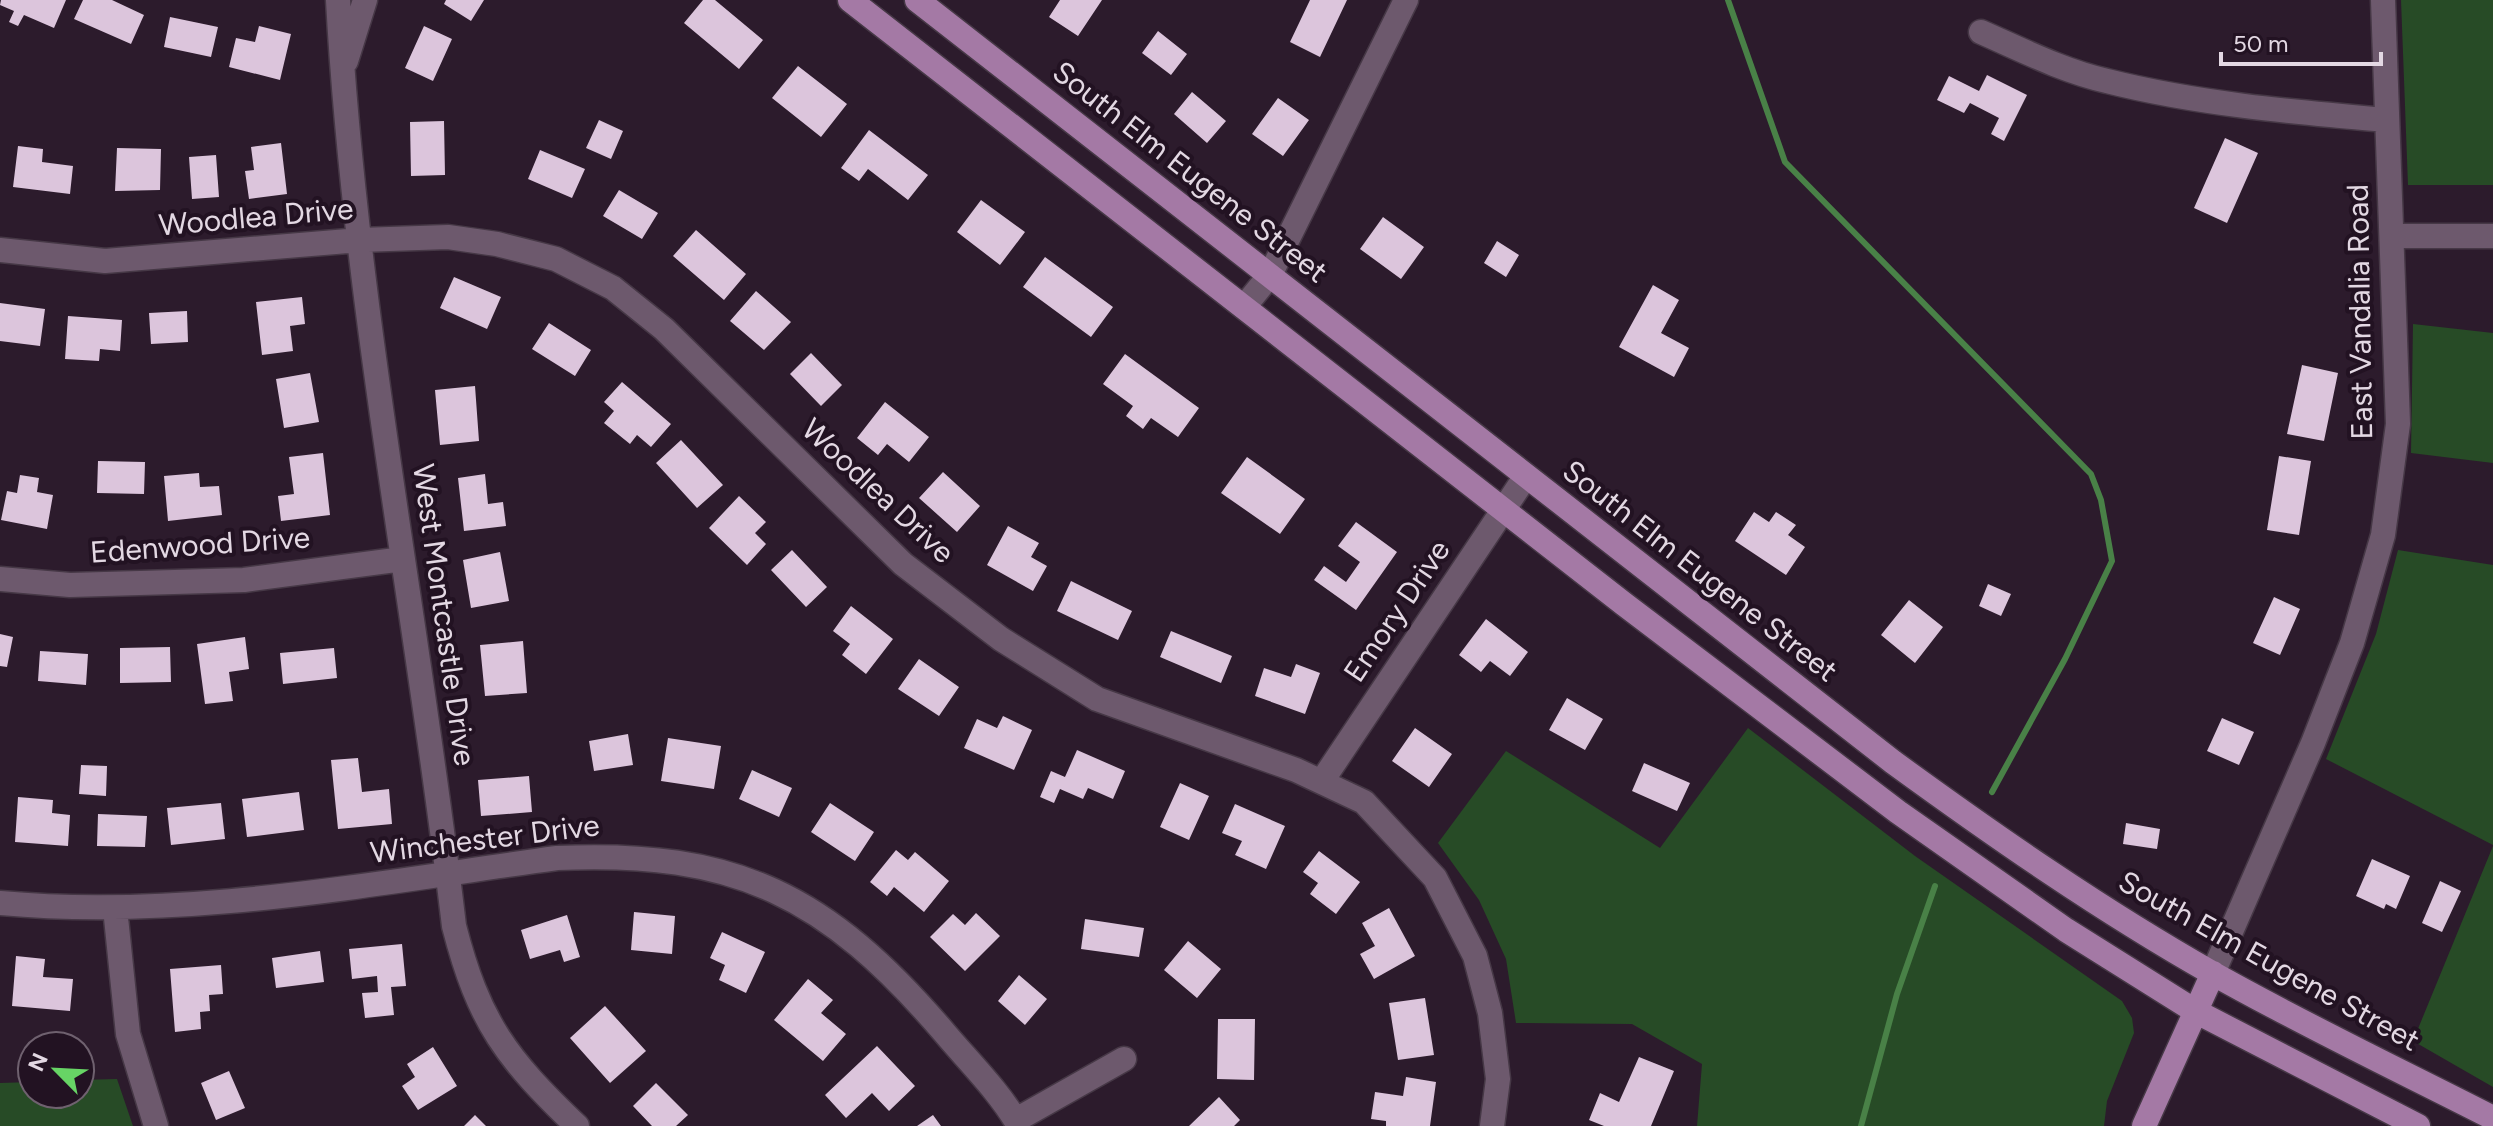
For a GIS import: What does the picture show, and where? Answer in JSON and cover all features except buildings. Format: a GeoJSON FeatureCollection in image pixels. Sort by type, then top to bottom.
{"type":"FeatureCollection","features":[{"type":"Feature","properties":{"kind":"main road"},"geometry":{"type":"LineString","coordinates":[[850,0],[1503,510],[1898,812],[2066,930],[2195,1011],[2418,1126]]}},
{"type":"Feature","properties":{"kind":"main road","name":"South Elm Eugene Street"},"geometry":{"type":"LineString","coordinates":[[917,0],[1893,762],[1984,828],[2107,910],[2213,973],[2493,1118]]}},
{"type":"Feature","properties":{"kind":"main road"},"geometry":{"type":"LineString","coordinates":[[2144,1126],[2213,973]]}},
{"type":"Feature","properties":{"kind":"street","name":"West Montcastle Drive"},"geometry":{"type":"LineString","coordinates":[[338,0],[342,74],[360,240],[454,926],[468,979],[493,1031],[521,1072],[577,1126]]}},
{"type":"Feature","properties":{"kind":"street","name":"West Montcastle Drive"},"geometry":{"type":"LineString","coordinates":[[342,74],[365,0]]}},
{"type":"Feature","properties":{"kind":"street"},"geometry":{"type":"LineString","coordinates":[[1244,307],[1270,275],[1406,0]]}},
{"type":"Feature","properties":{"kind":"street","name":"East Vandalia Road"},"geometry":{"type":"LineString","coordinates":[[2213,973],[2313,743],[2352,643],[2383,535],[2398,424],[2383,0]]}},
{"type":"Feature","properties":{"kind":"street"},"geometry":{"type":"LineString","coordinates":[[1981,32],[2045,61],[2106,81],[2303,113],[2387,120]]}},
{"type":"Feature","properties":{"kind":"street"},"geometry":{"type":"LineString","coordinates":[[2392,236],[2493,236]]}},
{"type":"Feature","properties":{"kind":"street","name":"Woodlea Drive"},"geometry":{"type":"LineString","coordinates":[[0,250],[105,261],[360,240],[448,237],[497,244],[556,259],[613,288],[664,329],[903,564],[1001,639],[1097,699],[1322,781],[1364,802],[1435,878],[1475,956],[1490,1013],[1498,1079],[1492,1126]]}},
{"type":"Feature","properties":{"kind":"street","name":"Emory Drive"},"geometry":{"type":"LineString","coordinates":[[1322,781],[1526,476]]}},
{"type":"Feature","properties":{"kind":"street","name":"Edenwood Drive"},"geometry":{"type":"LineString","coordinates":[[0,579],[70,585],[244,580],[403,559]]}},
{"type":"Feature","properties":{"kind":"street","name":"Winchester Drive"},"geometry":{"type":"LineString","coordinates":[[0,903],[115,908],[227,902],[557,858],[612,856],[667,859],[706,866],[784,895],[824,917],[895,978],[1017,1123]]}},
{"type":"Feature","properties":{"kind":"street"},"geometry":{"type":"LineString","coordinates":[[115,908],[128,1034],[156,1126]]}},
{"type":"Feature","properties":{"kind":"street"},"geometry":{"type":"LineString","coordinates":[[1017,1123],[1124,1059]]}},
{"type":"Feature","properties":{"kind":"green space"},"geometry":{"type":"Polygon","coordinates":[[[2401,0],[2493,0],[2493,185],[2408,185],[2401,0]]]}},
{"type":"Feature","properties":{"kind":"green space"},"geometry":{"type":"Polygon","coordinates":[[[2413,324],[2493,333],[2493,463],[2411,453],[2413,324]]]}},
{"type":"Feature","properties":{"kind":"green space"},"geometry":{"type":"Polygon","coordinates":[[[2398,550],[2493,565],[2493,845],[2326,759],[2376,634],[2398,550]]]}},
{"type":"Feature","properties":{"kind":"green space"},"geometry":{"type":"Polygon","coordinates":[[[1748,728],[1915,856],[2122,1001],[2132,1018],[2134,1033],[2107,1101],[2104,1126],[1697,1126],[1702,1064],[1632,1024],[1516,1023],[1506,959],[1479,900],[1438,843],[1506,751],[1660,848],[1748,728]]]}},
{"type":"Feature","properties":{"kind":"green space"},"geometry":{"type":"Polygon","coordinates":[[[2493,846],[2493,1087],[2413,1041],[2493,846]]]}},
{"type":"Feature","properties":{"kind":"green space"},"geometry":{"type":"Polygon","coordinates":[[[117,1079],[133,1126],[0,1126],[0,1083],[16,1082],[16,1110],[96,1110],[96,1080],[117,1079]]]}},
{"type":"Feature","properties":{"kind":"waterway"},"geometry":{"type":"LineString","coordinates":[[1728,0],[1785,162],[2091,474],[2101,500],[2112,561],[2065,659],[1992,792]]}},
{"type":"Feature","properties":{"kind":"waterway"},"geometry":{"type":"LineString","coordinates":[[1861,1126],[1897,994],[1935,886]]}}]}
